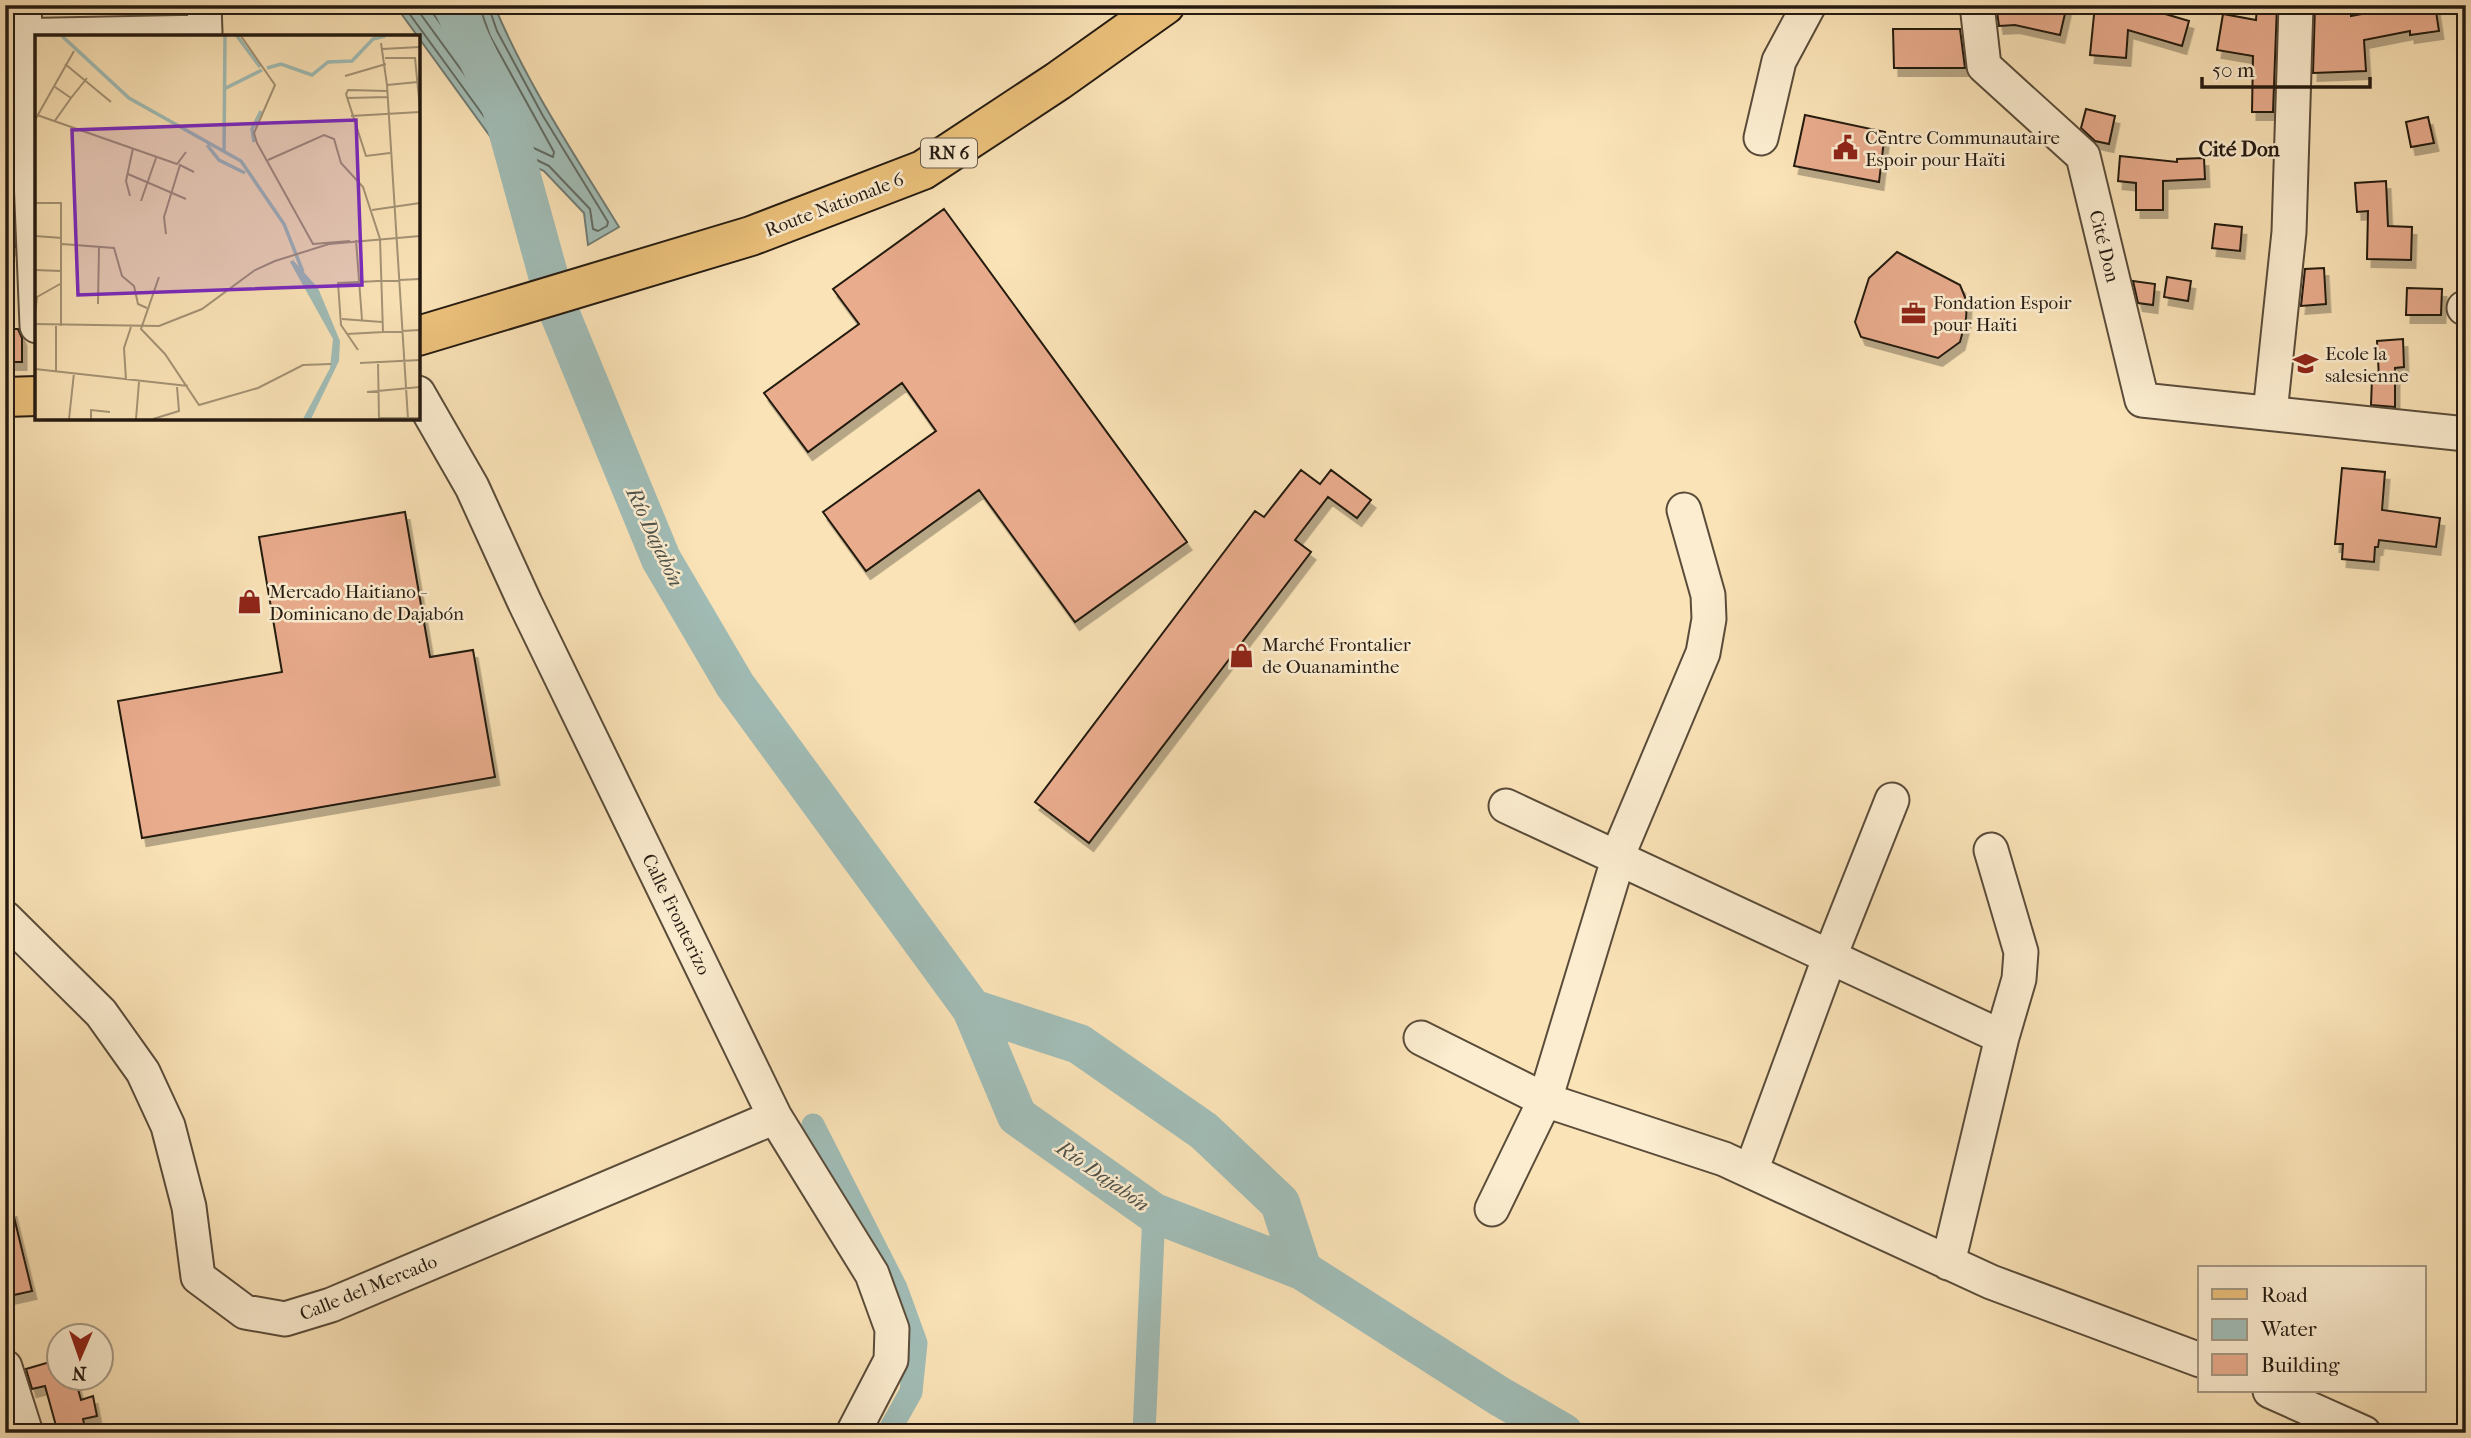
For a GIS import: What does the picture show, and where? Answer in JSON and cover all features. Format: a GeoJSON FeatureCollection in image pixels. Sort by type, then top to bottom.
{"type":"FeatureCollection","features":[{"type":"Feature","properties":{"kind":"main road","name":"Route Nationale 6"},"geometry":{"type":"LineString","coordinates":[[420,335],[751,236],[923,170],[1058,81],[1165,5]]}},
{"type":"Feature","properties":{"kind":"main road"},"geometry":{"type":"LineString","coordinates":[[5,397],[35,396]]}},
{"type":"Feature","properties":{"kind":"street"},"geometry":{"type":"LineString","coordinates":[[1761,138],[1779,61],[1809,5]]}},
{"type":"Feature","properties":{"kind":"street","name":"Cité Don"},"geometry":{"type":"LineString","coordinates":[[1977,5],[1984,66],[2083,156],[2142,400],[2466,434]]}},
{"type":"Feature","properties":{"kind":"street"},"geometry":{"type":"LineString","coordinates":[[2270,413],[2289,232],[2296,5]]}},
{"type":"Feature","properties":{"kind":"street"},"geometry":{"type":"LineString","coordinates":[[35,294],[18,26],[205,18]]}},
{"type":"Feature","properties":{"kind":"street","name":"Calle Fronterizo"},"geometry":{"type":"LineString","coordinates":[[420,396],[472,487],[525,603],[775,1117],[872,1273],[892,1329],[891,1360],[853,1433]]}},
{"type":"Feature","properties":{"kind":"street"},"geometry":{"type":"LineString","coordinates":[[1492,1209],[1545,1100],[1623,843],[1703,653],[1709,619],[1708,595],[1684,510]]}},
{"type":"Feature","properties":{"kind":"street"},"geometry":{"type":"LineString","coordinates":[[1751,1171],[1830,957],[1892,800]]}},
{"type":"Feature","properties":{"kind":"street"},"geometry":{"type":"LineString","coordinates":[[1506,806],[2002,1037]]}},
{"type":"Feature","properties":{"kind":"street"},"geometry":{"type":"LineString","coordinates":[[1948,1262],[2002,1037],[2019,979],[2021,952],[1991,850]]}},
{"type":"Feature","properties":{"kind":"street","name":"Calle del Mercado"},"geometry":{"type":"LineString","coordinates":[[5,918],[101,1013],[143,1072],[168,1126],[189,1207],[198,1277],[245,1312],[285,1319],[331,1305],[775,1117]]}},
{"type":"Feature","properties":{"kind":"street"},"geometry":{"type":"LineString","coordinates":[[1421,1038],[1545,1100],[1724,1159],[1991,1282],[2198,1359]]}},
{"type":"Feature","properties":{"kind":"street"},"geometry":{"type":"LineString","coordinates":[[5,1367],[26,1433]]}},
{"type":"Feature","properties":{"kind":"street"},"geometry":{"type":"LineString","coordinates":[[2272,1392],[2364,1433]]}},
{"type":"Feature","properties":{"kind":"water"},"geometry":{"type":"Polygon","coordinates":[[[395,5],[494,5],[536,91],[619,227],[588,245],[584,213],[544,171],[500,150],[420,40],[420,35],[417,35],[395,5]]]}},
{"type":"Feature","properties":{"kind":"building"},"geometry":{"type":"Polygon","coordinates":[[[1996,5],[2067,5],[2060,35],[2015,25],[1999,26],[1996,5]]]}},
{"type":"Feature","properties":{"kind":"building"},"geometry":{"type":"Polygon","coordinates":[[[2095,5],[2135,5],[2189,21],[2182,46],[2128,30],[2126,58],[2090,55],[2095,5]]]}},
{"type":"Feature","properties":{"kind":"building"},"geometry":{"type":"Polygon","coordinates":[[[2257,5],[2277,5],[2273,112],[2252,112],[2253,56],[2217,50],[2223,14],[2256,20],[2257,5]]]}},
{"type":"Feature","properties":{"kind":"building"},"geometry":{"type":"Polygon","coordinates":[[[2315,5],[2351,5],[2351,16],[2409,5],[2435,5],[2439,31],[2410,35],[2410,31],[2364,40],[2366,71],[2313,73],[2315,5]]]}},
{"type":"Feature","properties":{"kind":"building"},"geometry":{"type":"Polygon","coordinates":[[[1893,29],[1960,29],[1965,68],[1894,68],[1893,29]]]}},
{"type":"Feature","properties":{"kind":"building"},"geometry":{"type":"Polygon","coordinates":[[[2086,109],[2115,116],[2109,144],[2095,141],[2081,128],[2086,109]]]}},
{"type":"Feature","properties":{"kind":"building"},"geometry":{"type":"Polygon","coordinates":[[[1805,115],[1885,132],[1879,182],[1794,166],[1805,115]]]}},
{"type":"Feature","properties":{"kind":"building"},"geometry":{"type":"Polygon","coordinates":[[[2428,117],[2434,143],[2411,147],[2406,122],[2428,117]]]}},
{"type":"Feature","properties":{"kind":"building"},"geometry":{"type":"Polygon","coordinates":[[[2120,156],[2177,162],[2177,159],[2204,158],[2205,179],[2163,181],[2163,210],[2136,210],[2136,183],[2118,181],[2120,156]]]}},
{"type":"Feature","properties":{"kind":"building"},"geometry":{"type":"Polygon","coordinates":[[[2386,181],[2388,226],[2412,227],[2411,260],[2367,259],[2368,211],[2357,212],[2355,183],[2386,181]]]}},
{"type":"Feature","properties":{"kind":"building"},"geometry":{"type":"Polygon","coordinates":[[[5,194],[12,194],[15,247],[5,248],[5,194]]]}},
{"type":"Feature","properties":{"kind":"building"},"geometry":{"type":"Polygon","coordinates":[[[944,209],[1187,542],[1075,622],[979,490],[866,571],[823,512],[936,431],[902,383],[808,452],[764,393],[859,324],[833,289],[944,209]]]}},
{"type":"Feature","properties":{"kind":"building"},"geometry":{"type":"Polygon","coordinates":[[[2215,224],[2242,227],[2240,251],[2212,248],[2215,224]]]}},
{"type":"Feature","properties":{"kind":"building"},"geometry":{"type":"Polygon","coordinates":[[[1897,252],[1960,285],[1967,302],[1960,342],[1938,358],[1861,337],[1855,322],[1869,278],[1897,252]]]}},
{"type":"Feature","properties":{"kind":"building"},"geometry":{"type":"Polygon","coordinates":[[[2324,268],[2326,304],[2301,306],[2305,269],[2324,268]]]}},
{"type":"Feature","properties":{"kind":"building"},"geometry":{"type":"Polygon","coordinates":[[[2167,277],[2191,281],[2188,301],[2164,297],[2167,277]]]}},
{"type":"Feature","properties":{"kind":"building"},"geometry":{"type":"Polygon","coordinates":[[[2133,281],[2155,284],[2153,305],[2138,303],[2133,281]]]}},
{"type":"Feature","properties":{"kind":"building"},"geometry":{"type":"Polygon","coordinates":[[[2407,288],[2442,289],[2441,315],[2406,315],[2407,288]]]}},
{"type":"Feature","properties":{"kind":"building"},"geometry":{"type":"Polygon","coordinates":[[[5,329],[18,329],[22,338],[22,362],[5,362],[5,329]]]}},
{"type":"Feature","properties":{"kind":"building"},"geometry":{"type":"Polygon","coordinates":[[[2403,339],[2404,367],[2395,368],[2395,407],[2371,405],[2372,378],[2379,378],[2377,341],[2403,339]]]}},
{"type":"Feature","properties":{"kind":"building"},"geometry":{"type":"Polygon","coordinates":[[[2342,468],[2385,472],[2382,510],[2440,518],[2436,547],[2379,540],[2378,547],[2375,547],[2374,562],[2342,559],[2343,544],[2335,544],[2342,468]]]}},
{"type":"Feature","properties":{"kind":"building"},"geometry":{"type":"Polygon","coordinates":[[[1301,470],[1320,484],[1331,470],[1371,500],[1357,518],[1328,497],[1295,540],[1311,552],[1089,843],[1035,802],[1255,511],[1264,517],[1301,470]]]}},
{"type":"Feature","properties":{"kind":"building"},"geometry":{"type":"Polygon","coordinates":[[[405,512],[430,657],[473,650],[495,777],[142,838],[118,701],[282,672],[259,537],[405,512]]]}},
{"type":"Feature","properties":{"kind":"building"},"geometry":{"type":"Polygon","coordinates":[[[5,1209],[12,1209],[32,1291],[5,1297],[5,1209]]]}},
{"type":"Feature","properties":{"kind":"building"},"geometry":{"type":"Polygon","coordinates":[[[46,1363],[46,1390],[45,1386],[32,1389],[26,1369],[46,1363]]]}},
{"type":"Feature","properties":{"kind":"building"},"geometry":{"type":"Polygon","coordinates":[[[47,1392],[79,1392],[81,1400],[93,1396],[97,1416],[83,1419],[86,1433],[58,1433],[47,1392]]]}},
{"type":"Feature","properties":{"kind":"waterway","name":"Río Dajabón"},"geometry":{"type":"LineString","coordinates":[[453,5],[502,108],[557,307],[661,559],[735,685],[972,1009],[1017,1116],[1154,1213],[1302,1270],[1499,1396],[1563,1433]]}},
{"type":"Feature","properties":{"kind":"waterway","name":"Río Dajabón"},"geometry":{"type":"LineString","coordinates":[[972,1009],[1079,1044],[1204,1131],[1280,1203],[1302,1270]]}},
{"type":"Feature","properties":{"kind":"waterway"},"geometry":{"type":"LineString","coordinates":[[813,1125],[896,1288],[916,1343],[911,1392],[888,1433]]}},
{"type":"Feature","properties":{"kind":"waterway"},"geometry":{"type":"LineString","coordinates":[[1144,1433],[1154,1213]]}},
{"type":"Feature","properties":{"kind":"place","name":"Centre Communautaire Espoir pour Haïti"},"geometry":{"type":"Point","coordinates":[1845,148]}},
{"type":"Feature","properties":{"kind":"place","name":"Fondation Espoir pour Haïti"},"geometry":{"type":"Point","coordinates":[1913,313]}},
{"type":"Feature","properties":{"kind":"place","name":"Ecole la salesienne"},"geometry":{"type":"Point","coordinates":[2305,364]}},
{"type":"Feature","properties":{"kind":"place","name":"Mercado Haitiano - Dominicano de Dajabón"},"geometry":{"type":"Point","coordinates":[249,602]}},
{"type":"Feature","properties":{"kind":"place","name":"Marché Frontalier de Ouanaminthe"},"geometry":{"type":"Point","coordinates":[1242,655]}},
{"type":"Feature","properties":{"kind":"district","name":"Cité Don"},"geometry":{"type":"Point","coordinates":[2239,149]}}]}
